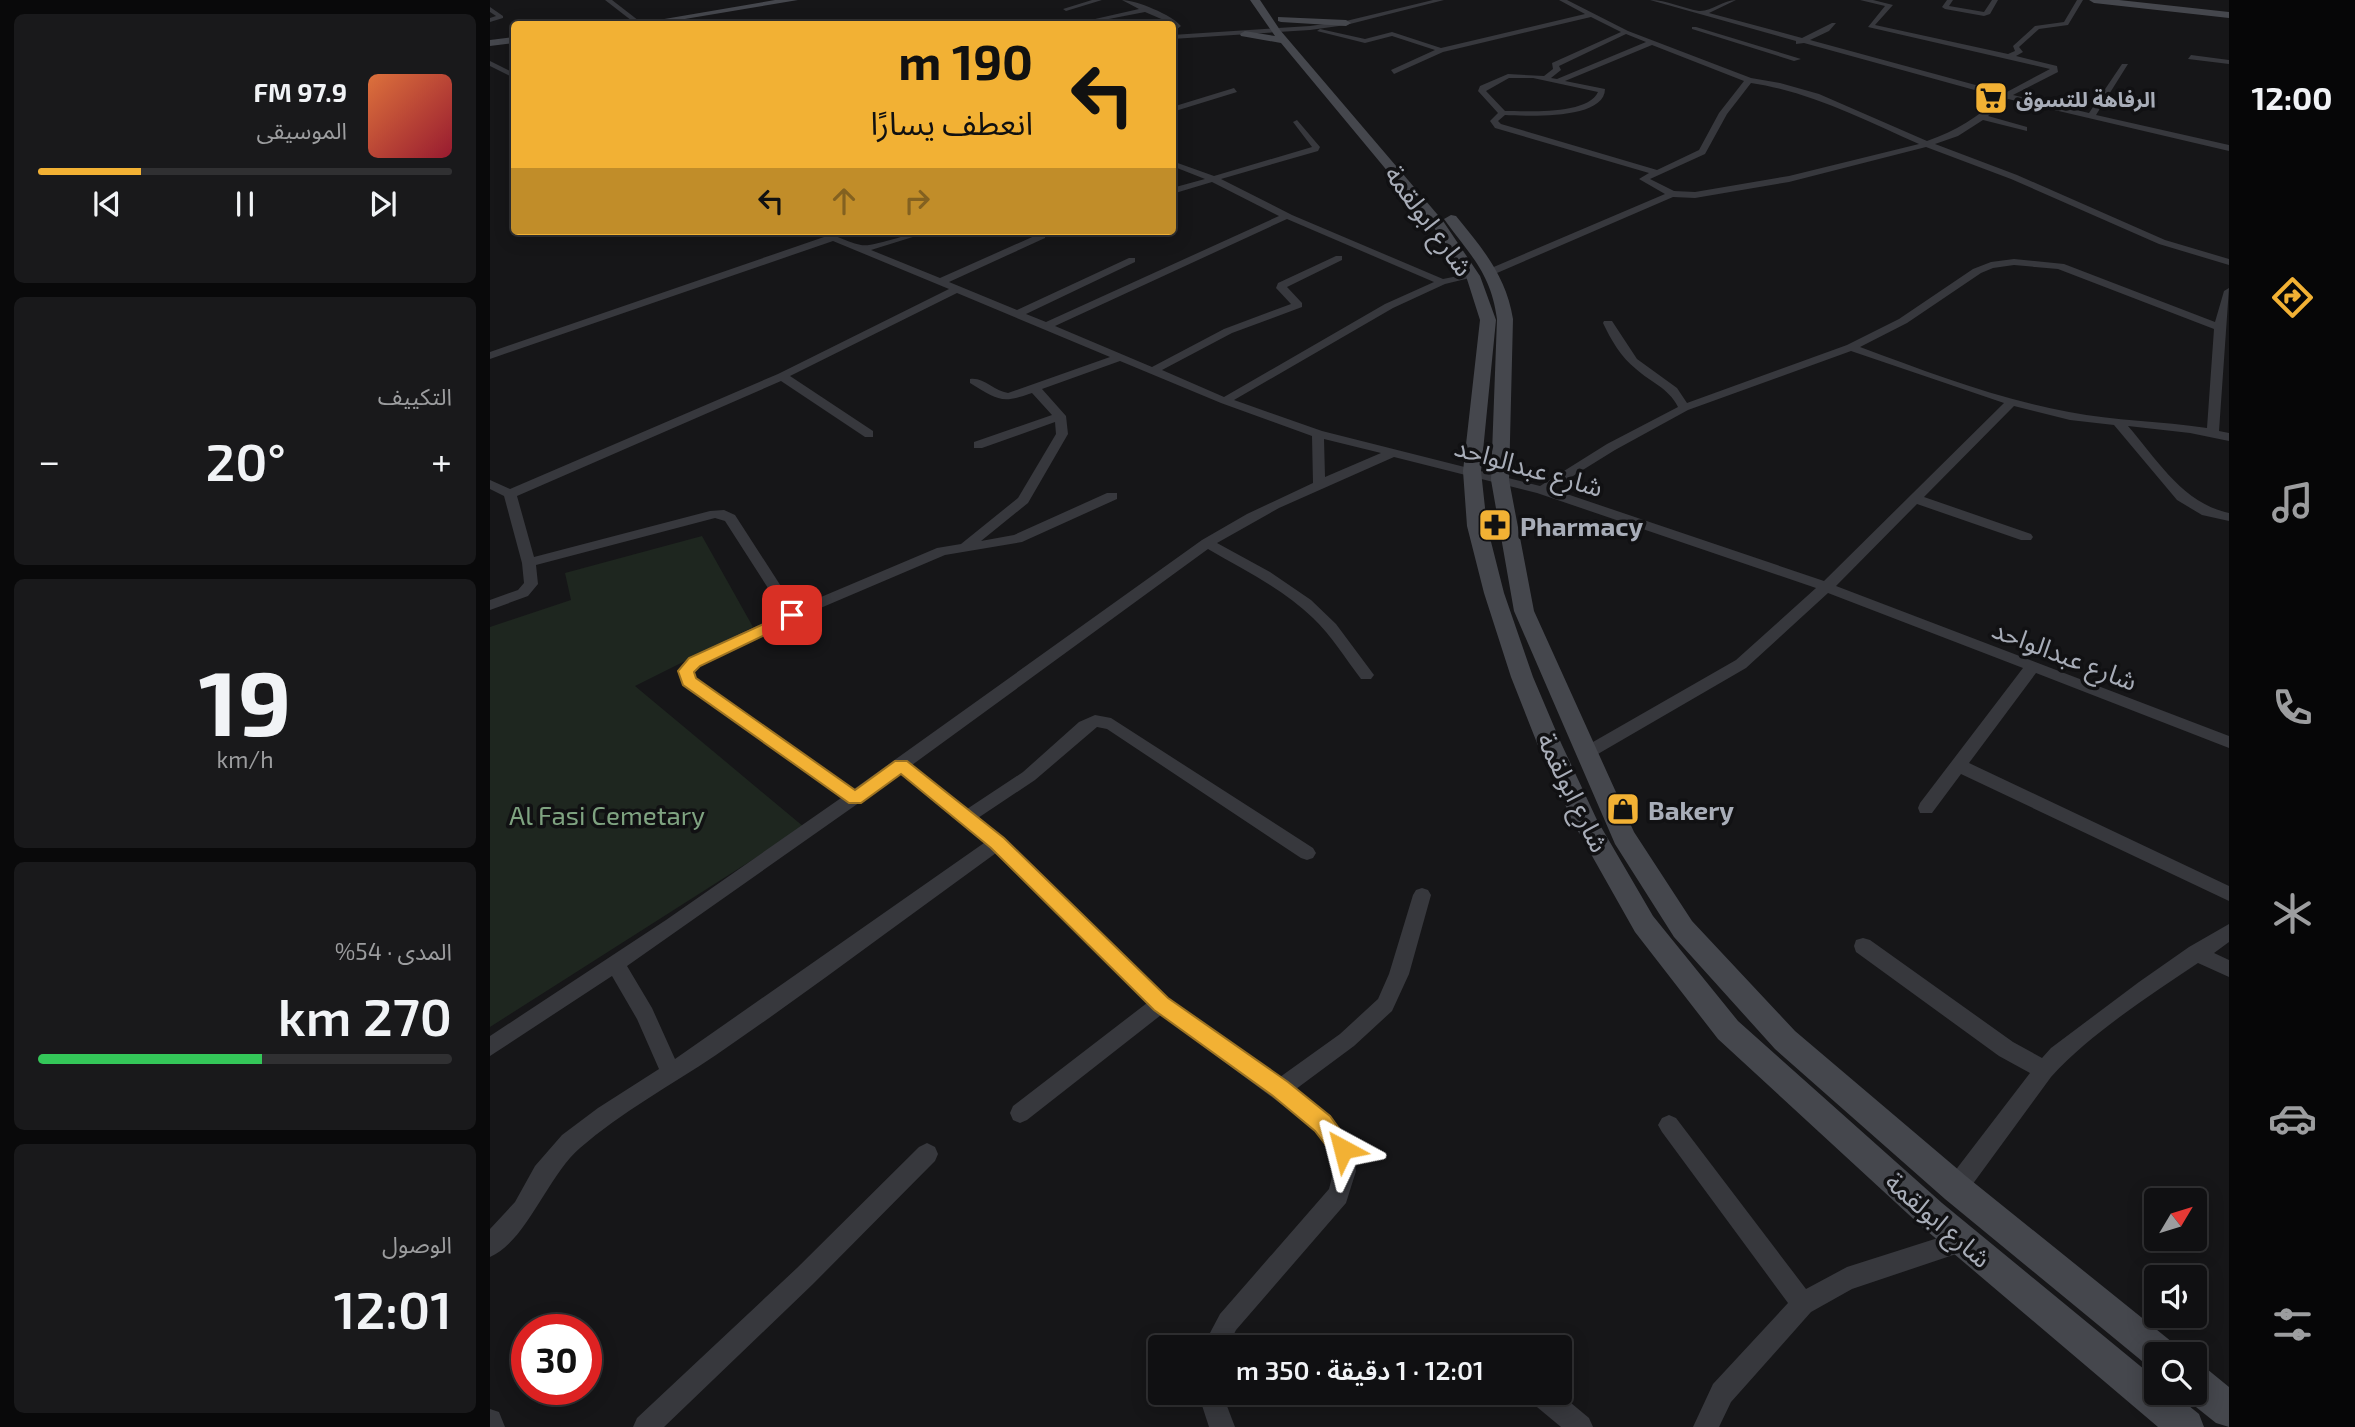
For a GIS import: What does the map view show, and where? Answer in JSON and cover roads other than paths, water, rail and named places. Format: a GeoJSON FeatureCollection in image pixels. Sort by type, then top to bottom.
{"type":"FeatureCollection","features":[{"type":"Feature","properties":{"kind":"street"},"geometry":{"type":"LineString","coordinates":[[490,3],[497,0]]}},
{"type":"Feature","properties":{"kind":"street"},"geometry":{"type":"LineString","coordinates":[[608,0],[636,21]]}},
{"type":"Feature","properties":{"kind":"street"},"geometry":{"type":"LineString","coordinates":[[676,21],[793,0]]}},
{"type":"Feature","properties":{"kind":"street"},"geometry":{"type":"LineString","coordinates":[[1066,9],[1099,0]]}},
{"type":"Feature","properties":{"kind":"street"},"geometry":{"type":"LineString","coordinates":[[1125,0],[1171,21]]}},
{"type":"Feature","properties":{"kind":"street","name":"شارع ابولقمة"},"geometry":{"type":"LineString","coordinates":[[1255,0],[1284,31],[1421,203],[1502,293],[1505,319],[1500,480],[1524,611],[1624,837],[1683,929],[1785,1040],[1956,1188],[2145,1342]]}},
{"type":"Feature","properties":{"kind":"street","name":"شارع ابولقمة"},"geometry":{"type":"LineString","coordinates":[[1266,0],[1284,31]]}},
{"type":"Feature","properties":{"kind":"street"},"geometry":{"type":"LineString","coordinates":[[1320,31],[1441,0]]}},
{"type":"Feature","properties":{"kind":"street"},"geometry":{"type":"LineString","coordinates":[[1562,0],[1626,32],[1749,80],[1780,85],[1816,96],[1927,144],[2014,177],[2162,242],[2229,262]]}},
{"type":"Feature","properties":{"kind":"street"},"geometry":{"type":"LineString","coordinates":[[1653,0],[2006,96],[2229,148]]}},
{"type":"Feature","properties":{"kind":"street"},"geometry":{"type":"LineString","coordinates":[[1702,13],[1733,0]]}},
{"type":"Feature","properties":{"kind":"street"},"geometry":{"type":"LineString","coordinates":[[1749,80],[1723,113],[1706,148],[1685,162],[1643,179],[1672,194],[1695,195],[1789,179],[1927,144],[1955,134],[1982,117],[2006,96],[2054,70],[2044,64],[1871,26],[1891,5],[1863,0]]}},
{"type":"Feature","properties":{"kind":"street"},"geometry":{"type":"LineString","coordinates":[[1951,0],[1945,7],[1988,13],[1995,0]]}},
{"type":"Feature","properties":{"kind":"street"},"geometry":{"type":"LineString","coordinates":[[2010,56],[2020,52],[2015,47],[2036,27],[2066,24],[2080,0]]}},
{"type":"Feature","properties":{"kind":"street"},"geometry":{"type":"LineString","coordinates":[[2094,0],[2152,3],[2229,15]]}},
{"type":"Feature","properties":{"kind":"street"},"geometry":{"type":"LineString","coordinates":[[490,9],[501,17],[490,20]]}},
{"type":"Feature","properties":{"kind":"street"},"geometry":{"type":"LineString","coordinates":[[1090,21],[1148,9]]}},
{"type":"Feature","properties":{"kind":"street"},"geometry":{"type":"LineString","coordinates":[[1394,72],[1441,50],[1590,15]]}},
{"type":"Feature","properties":{"kind":"street"},"geometry":{"type":"LineString","coordinates":[[1176,37],[1284,31],[1346,23]]}},
{"type":"Feature","properties":{"kind":"street"},"geometry":{"type":"LineString","coordinates":[[1773,51],[1827,30],[1834,24]]}},
{"type":"Feature","properties":{"kind":"street"},"geometry":{"type":"LineString","coordinates":[[1694,28],[1797,59]]}},
{"type":"Feature","properties":{"kind":"street"},"geometry":{"type":"LineString","coordinates":[[1245,34],[1320,31],[1365,41],[1392,34],[1441,50]]}},
{"type":"Feature","properties":{"kind":"street"},"geometry":{"type":"LineString","coordinates":[[1546,78],[1558,70],[1555,65],[1626,32]]}},
{"type":"Feature","properties":{"kind":"street"},"geometry":{"type":"LineString","coordinates":[[490,43],[511,40]]}},
{"type":"Feature","properties":{"kind":"street"},"geometry":{"type":"LineString","coordinates":[[1560,80],[1652,42]]}},
{"type":"Feature","properties":{"kind":"street"},"geometry":{"type":"LineString","coordinates":[[2190,57],[2229,62]]}},
{"type":"Feature","properties":{"kind":"street"},"geometry":{"type":"LineString","coordinates":[[490,63],[511,74]]}},
{"type":"Feature","properties":{"kind":"street"},"geometry":{"type":"LineString","coordinates":[[2091,116],[2125,66]]}},
{"type":"Feature","properties":{"kind":"street"},"geometry":{"type":"LineString","coordinates":[[1503,113],[1482,91],[1508,76],[1560,80],[1602,91],[1597,101],[1583,107],[1536,113],[1503,113],[1494,121],[1498,126],[1657,173]]}},
{"type":"Feature","properties":{"kind":"street"},"geometry":{"type":"LineString","coordinates":[[1176,109],[1234,90]]}},
{"type":"Feature","properties":{"kind":"street"},"geometry":{"type":"LineString","coordinates":[[1982,117],[2024,129]]}},
{"type":"Feature","properties":{"kind":"street"},"geometry":{"type":"LineString","coordinates":[[1176,190],[1315,149],[1297,122]]}},
{"type":"Feature","properties":{"kind":"street"},"geometry":{"type":"LineString","coordinates":[[1176,165],[1217,180],[1287,216],[1367,247],[1442,282]]}},
{"type":"Feature","properties":{"kind":"street"},"geometry":{"type":"LineString","coordinates":[[1225,401],[1389,306],[1442,282],[1483,274],[1672,194]]}},
{"type":"Feature","properties":{"kind":"street"},"geometry":{"type":"LineString","coordinates":[[1047,326],[1287,216]]}},
{"type":"Feature","properties":{"kind":"street","name":"شارع عبدالواحد"},"geometry":{"type":"LineString","coordinates":[[827,235],[1225,401],[1318,434],[1542,490],[1826,587],[2229,742]]}},
{"type":"Feature","properties":{"kind":"street"},"geometry":{"type":"LineString","coordinates":[[860,250],[913,235]]}},
{"type":"Feature","properties":{"kind":"street"},"geometry":{"type":"LineString","coordinates":[[940,282],[1042,236]]}},
{"type":"Feature","properties":{"kind":"street"},"geometry":{"type":"LineString","coordinates":[[490,356],[831,237]]}},
{"type":"Feature","properties":{"kind":"street"},"geometry":{"type":"LineString","coordinates":[[1154,370],[1228,331],[1298,305],[1281,288],[1282,285],[1339,258]]}},
{"type":"Feature","properties":{"kind":"street"},"geometry":{"type":"LineString","coordinates":[[1017,314],[1132,260]]}},
{"type":"Feature","properties":{"kind":"street"},"geometry":{"type":"LineString","coordinates":[[1542,490],[1611,447],[1684,408],[1851,347],[1903,321],[1977,271],[1991,265],[2042,262],[2060,266],[2219,327]]}},
{"type":"Feature","properties":{"kind":"street","name":"شارع ابولقمة"},"geometry":{"type":"LineString","coordinates":[[1483,274],[1488,320],[1472,471],[1477,526],[1522,677],[1586,824],[1644,924],[1728,1030],[1963,1241],[2186,1427]]}},
{"type":"Feature","properties":{"kind":"street"},"geometry":{"type":"LineString","coordinates":[[510,494],[782,376],[957,289]]}},
{"type":"Feature","properties":{"kind":"street"},"geometry":{"type":"LineString","coordinates":[[2213,432],[2219,327],[2229,291]]}},
{"type":"Feature","properties":{"kind":"street"},"geometry":{"type":"LineString","coordinates":[[1608,323],[1620,347],[1644,371],[1665,382],[1679,394],[1684,408]]}},
{"type":"Feature","properties":{"kind":"street"},"geometry":{"type":"LineString","coordinates":[[1851,347],[2010,404],[2119,424],[2213,432],[2229,437]]}},
{"type":"Feature","properties":{"kind":"street"},"geometry":{"type":"LineString","coordinates":[[974,381],[1004,398],[1121,357]]}},
{"type":"Feature","properties":{"kind":"street"},"geometry":{"type":"LineString","coordinates":[[782,376],[869,434]]}},
{"type":"Feature","properties":{"kind":"street"},"geometry":{"type":"LineString","coordinates":[[966,546],[1030,491],[1062,434],[1060,416],[1034,388]]}},
{"type":"Feature","properties":{"kind":"street"},"geometry":{"type":"LineString","coordinates":[[1585,754],[1741,664],[1826,587],[2010,404]]}},
{"type":"Feature","properties":{"kind":"street"},"geometry":{"type":"LineString","coordinates":[[978,445],[1060,416]]}},
{"type":"Feature","properties":{"kind":"street"},"geometry":{"type":"LineString","coordinates":[[2119,424],[2182,497],[2207,512],[2229,517]]}},
{"type":"Feature","properties":{"kind":"street"},"geometry":{"type":"LineString","coordinates":[[1318,434],[1319,484]]}},
{"type":"Feature","properties":{"kind":"street"},"geometry":{"type":"LineString","coordinates":[[490,1047],[616,965],[855,799],[1207,543],[1230,528],[1319,484],[1392,453]]}},
{"type":"Feature","properties":{"kind":"street"},"geometry":{"type":"LineString","coordinates":[[490,484],[510,494],[529,563],[531,584],[523,593],[490,606]]}},
{"type":"Feature","properties":{"kind":"street"},"geometry":{"type":"LineString","coordinates":[[855,799],[689,681],[686,671],[694,662],[792,615],[942,551],[1017,539],[1112,496]]}},
{"type":"Feature","properties":{"kind":"street"},"geometry":{"type":"LineString","coordinates":[[1917,499],[2026,537]]}},
{"type":"Feature","properties":{"kind":"street"},"geometry":{"type":"LineString","coordinates":[[529,563],[715,514],[724,514],[730,519],[792,615]]}},
{"type":"Feature","properties":{"kind":"street"},"geometry":{"type":"LineString","coordinates":[[1207,543],[1285,588],[1302,601],[1320,616],[1366,675]]}},
{"type":"Feature","properties":{"kind":"street"},"geometry":{"type":"LineString","coordinates":[[1926,808],[2033,666]]}},
{"type":"Feature","properties":{"kind":"street"},"geometry":{"type":"LineString","coordinates":[[967,817],[1029,776],[1094,721],[1111,724],[1307,853]]}},
{"type":"Feature","properties":{"kind":"street"},"geometry":{"type":"LineString","coordinates":[[901,765],[998,843],[1161,1004],[1280,1089],[1323,1124],[1343,1149],[1345,1171],[1338,1195],[1228,1322],[1221,1335]]}},
{"type":"Feature","properties":{"kind":"street"},"geometry":{"type":"LineString","coordinates":[[1958,765],[2229,894]]}},
{"type":"Feature","properties":{"kind":"street"},"geometry":{"type":"LineString","coordinates":[[490,1246],[523,1210],[543,1174],[570,1142],[998,843]]}},
{"type":"Feature","properties":{"kind":"street"},"geometry":{"type":"LineString","coordinates":[[1280,1089],[1347,1040],[1385,1005],[1399,974],[1422,895]]}},
{"type":"Feature","properties":{"kind":"street"},"geometry":{"type":"LineString","coordinates":[[1956,1188],[2058,1055],[2196,953],[2229,932]]}},
{"type":"Feature","properties":{"kind":"street"},"geometry":{"type":"LineString","coordinates":[[1863,946],[2006,1048],[2044,1070]]}},
{"type":"Feature","properties":{"kind":"street"},"geometry":{"type":"LineString","coordinates":[[2196,953],[2229,969]]}},
{"type":"Feature","properties":{"kind":"street"},"geometry":{"type":"LineString","coordinates":[[616,965],[645,1014],[671,1073]]}},
{"type":"Feature","properties":{"kind":"street"},"geometry":{"type":"LineString","coordinates":[[1020,1113],[1161,1004]]}},
{"type":"Feature","properties":{"kind":"street"},"geometry":{"type":"LineString","coordinates":[[1669,1125],[1803,1304]]}},
{"type":"Feature","properties":{"kind":"street"},"geometry":{"type":"LineString","coordinates":[[646,1427],[806,1276],[927,1154]]}},
{"type":"Feature","properties":{"kind":"street"},"geometry":{"type":"LineString","coordinates":[[1706,1427],[1722,1393],[1803,1304],[1847,1279],[1963,1241]]}},
{"type":"Feature","properties":{"kind":"street"},"geometry":{"type":"LineString","coordinates":[[2207,1392],[2229,1410]]}},
{"type":"Feature","properties":{"kind":"street"},"geometry":{"type":"LineString","coordinates":[[1214,1405],[1222,1427]]}},
{"type":"Feature","properties":{"kind":"street"},"geometry":{"type":"LineString","coordinates":[[1554,1405],[1580,1427]]}},
{"type":"Feature","properties":{"kind":"street"},"geometry":{"type":"LineString","coordinates":[[490,1421],[492,1427]]}},
{"type":"Feature","properties":{"kind":"place","name":"الرفاهة للتسوق"},"geometry":{"type":"Point","coordinates":[1991,98]}},
{"type":"Feature","properties":{"kind":"place","name":"Pharmacy"},"geometry":{"type":"Point","coordinates":[1495,525]}},
{"type":"Feature","properties":{"kind":"place","name":"Bakery"},"geometry":{"type":"Point","coordinates":[1623,809]}},
{"type":"Feature","properties":{"kind":"park label","name":"Al Fasi Cemetary"},"geometry":{"type":"Point","coordinates":[607,814]}}]}
